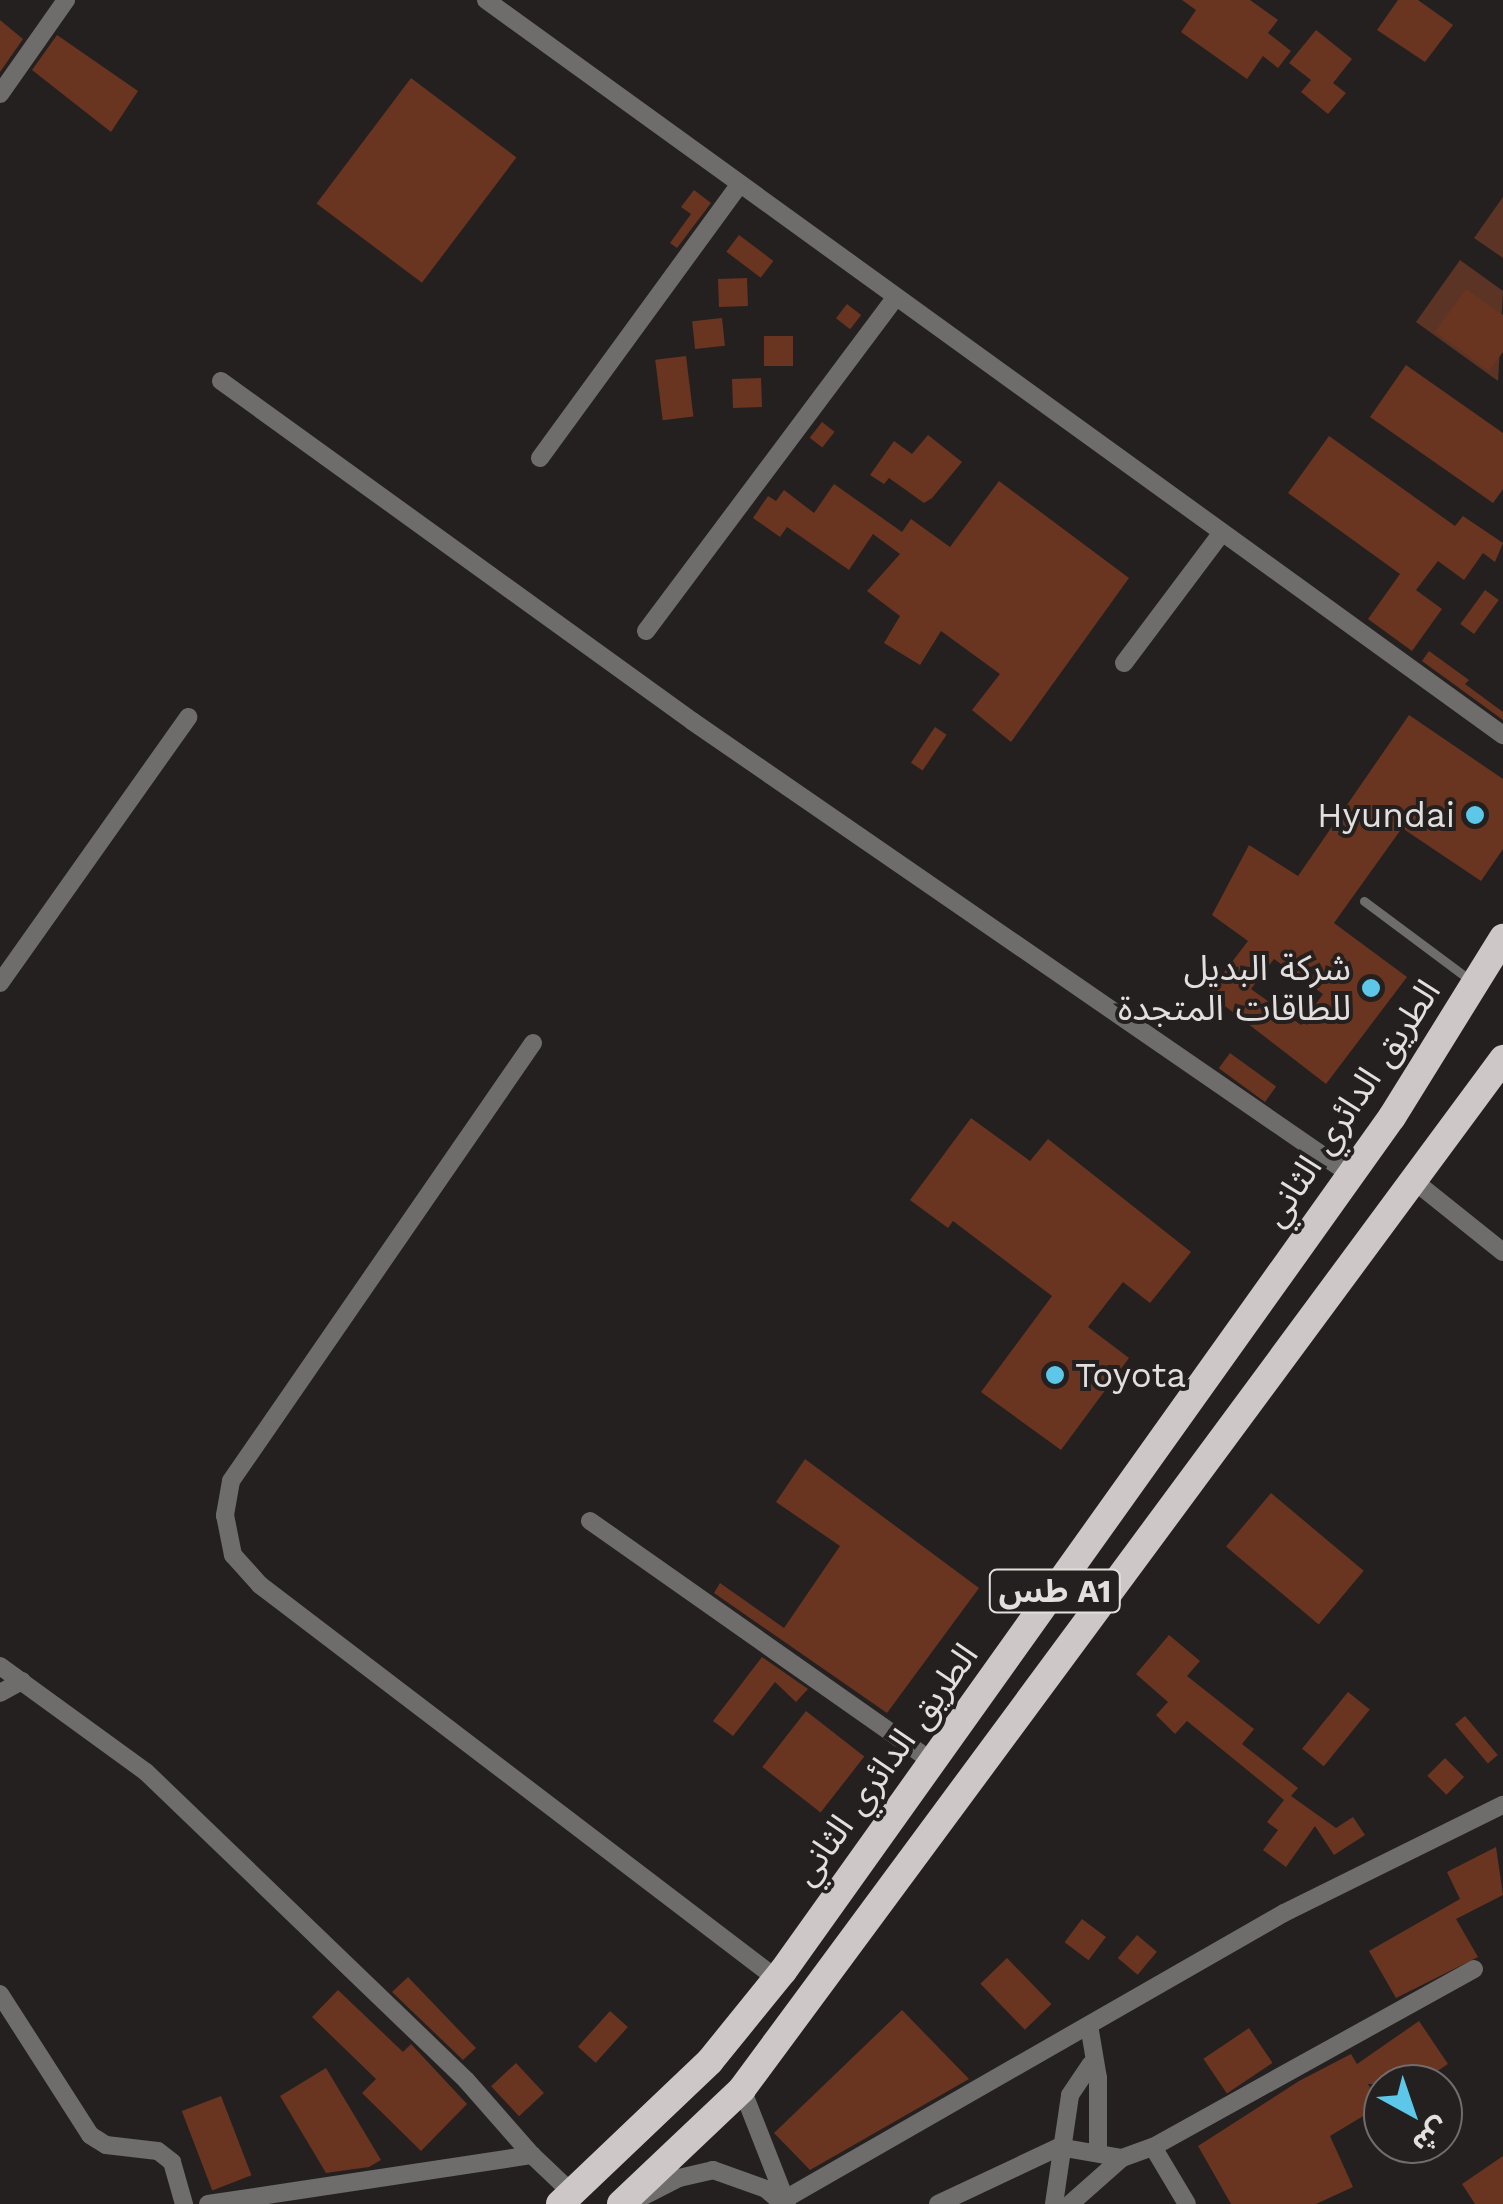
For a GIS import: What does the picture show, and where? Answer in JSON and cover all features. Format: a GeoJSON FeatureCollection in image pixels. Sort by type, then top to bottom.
{"type":"FeatureCollection","features":[{"type":"Feature","properties":{"kind":"highway","name":"الطريق الدائري الثاني"},"geometry":{"type":"LineString","coordinates":[[566,2199],[710,2061],[776,1979],[1392,1117],[1503,938]]}},
{"type":"Feature","properties":{"kind":"highway"},"geometry":{"type":"LineString","coordinates":[[1392,1117],[1503,965]]}},
{"type":"Feature","properties":{"kind":"highway","name":"طس A1"},"geometry":{"type":"LineString","coordinates":[[621,2204],[742,2089],[1503,1058]]}},
{"type":"Feature","properties":{"kind":"street"},"geometry":{"type":"LineString","coordinates":[[0,94],[66,0]]}},
{"type":"Feature","properties":{"kind":"street"},"geometry":{"type":"LineString","coordinates":[[486,0],[894,300],[1503,735]]}},
{"type":"Feature","properties":{"kind":"street"},"geometry":{"type":"LineString","coordinates":[[540,458],[740,184]]}},
{"type":"Feature","properties":{"kind":"street"},"geometry":{"type":"LineString","coordinates":[[646,630],[894,300]]}},
{"type":"Feature","properties":{"kind":"street"},"geometry":{"type":"LineString","coordinates":[[222,380],[692,721],[1351,1175]]}},
{"type":"Feature","properties":{"kind":"street"},"geometry":{"type":"LineString","coordinates":[[1124,663],[1221,534]]}},
{"type":"Feature","properties":{"kind":"street"},"geometry":{"type":"LineString","coordinates":[[0,984],[188,716]]}},
{"type":"Feature","properties":{"kind":"street"},"geometry":{"type":"LineString","coordinates":[[534,1043],[230,1480],[225,1514],[233,1554],[260,1585],[776,1979]]}},
{"type":"Feature","properties":{"kind":"street"},"geometry":{"type":"LineString","coordinates":[[1413,1180],[1503,1252]]}},
{"type":"Feature","properties":{"kind":"street"},"geometry":{"type":"LineString","coordinates":[[590,1520],[933,1762]]}},
{"type":"Feature","properties":{"kind":"street"},"geometry":{"type":"LineString","coordinates":[[0,1666],[146,1772],[466,2080],[566,2199]]}},
{"type":"Feature","properties":{"kind":"street"},"geometry":{"type":"LineString","coordinates":[[0,1693],[22,1681]]}},
{"type":"Feature","properties":{"kind":"street"},"geometry":{"type":"LineString","coordinates":[[785,2202],[1284,1912],[1503,1805]]}},
{"type":"Feature","properties":{"kind":"street"},"geometry":{"type":"LineString","coordinates":[[1070,2204],[1122,2158],[1153,2147],[1474,1969]]}},
{"type":"Feature","properties":{"kind":"street"},"geometry":{"type":"LineString","coordinates":[[0,1994],[90,2134],[106,2145],[158,2151],[172,2162],[184,2204]]}},
{"type":"Feature","properties":{"kind":"street"},"geometry":{"type":"LineString","coordinates":[[1090,2025],[1091,2064],[1098,2078],[1098,2149]]}},
{"type":"Feature","properties":{"kind":"street"},"geometry":{"type":"LineString","coordinates":[[1054,2204],[1059,2147],[1070,2095],[1091,2064]]}},
{"type":"Feature","properties":{"kind":"street"},"geometry":{"type":"LineString","coordinates":[[742,2089],[785,2202]]}},
{"type":"Feature","properties":{"kind":"street"},"geometry":{"type":"LineString","coordinates":[[938,2204],[1059,2147],[1098,2149],[1122,2158]]}},
{"type":"Feature","properties":{"kind":"street"},"geometry":{"type":"LineString","coordinates":[[1153,2147],[1186,2204]]}},
{"type":"Feature","properties":{"kind":"street"},"geometry":{"type":"LineString","coordinates":[[208,2204],[532,2154]]}},
{"type":"Feature","properties":{"kind":"street"},"geometry":{"type":"LineString","coordinates":[[630,2204],[679,2178],[713,2170],[766,2189],[785,2202]]}},
{"type":"Feature","properties":{"kind":"lane"},"geometry":{"type":"LineString","coordinates":[[1364,900],[1476,984]]}},
{"type":"Feature","properties":{"kind":"shaded area"},"geometry":{"type":"Polygon","coordinates":[[[1503,197],[1503,258],[1474,238],[1503,197]]]}},
{"type":"Feature","properties":{"kind":"shaded area"},"geometry":{"type":"Polygon","coordinates":[[[1460,260],[1503,291],[1498,381],[1416,322],[1460,260]]]}},
{"type":"Feature","properties":{"kind":"building"},"geometry":{"type":"Polygon","coordinates":[[[1182,0],[1250,0],[1278,20],[1268,33],[1291,51],[1278,68],[1263,56],[1247,79],[1181,32],[1196,10],[1182,0]]]}},
{"type":"Feature","properties":{"kind":"building"},"geometry":{"type":"Polygon","coordinates":[[[1398,0],[1418,0],[1453,25],[1425,62],[1377,30],[1398,0]]]}},
{"type":"Feature","properties":{"kind":"building"},"geometry":{"type":"Polygon","coordinates":[[[0,20],[23,39],[0,72],[0,20]]]}},
{"type":"Feature","properties":{"kind":"building"},"geometry":{"type":"Polygon","coordinates":[[[1316,30],[1352,59],[1333,83],[1346,93],[1328,114],[1301,92],[1311,80],[1289,63],[1316,30]]]}},
{"type":"Feature","properties":{"kind":"building"},"geometry":{"type":"Polygon","coordinates":[[[57,35],[138,91],[111,132],[32,70],[57,35]]]}},
{"type":"Feature","properties":{"kind":"building"},"geometry":{"type":"Polygon","coordinates":[[[411,78],[516,157],[422,283],[317,203],[411,78]]]}},
{"type":"Feature","properties":{"kind":"building"},"geometry":{"type":"Polygon","coordinates":[[[694,190],[711,203],[677,248],[670,243],[691,214],[681,207],[694,190]]]}},
{"type":"Feature","properties":{"kind":"building"},"geometry":{"type":"Polygon","coordinates":[[[739,235],[773,261],[761,278],[726,252],[739,235]]]}},
{"type":"Feature","properties":{"kind":"building"},"geometry":{"type":"Polygon","coordinates":[[[747,278],[748,306],[719,307],[718,279],[747,278]]]}},
{"type":"Feature","properties":{"kind":"building"},"geometry":{"type":"Polygon","coordinates":[[[1466,289],[1503,315],[1503,352],[1489,371],[1435,332],[1466,289]]]}},
{"type":"Feature","properties":{"kind":"building"},"geometry":{"type":"Polygon","coordinates":[[[847,304],[861,315],[850,329],[836,318],[847,304]]]}},
{"type":"Feature","properties":{"kind":"building"},"geometry":{"type":"Polygon","coordinates":[[[722,318],[725,346],[695,349],[692,321],[722,318]]]}},
{"type":"Feature","properties":{"kind":"building"},"geometry":{"type":"Polygon","coordinates":[[[764,336],[793,336],[793,366],[764,366],[764,336]]]}},
{"type":"Feature","properties":{"kind":"building"},"geometry":{"type":"Polygon","coordinates":[[[686,356],[693,417],[663,420],[655,360],[686,356]]]}},
{"type":"Feature","properties":{"kind":"building"},"geometry":{"type":"Polygon","coordinates":[[[1406,365],[1503,433],[1503,489],[1493,503],[1370,417],[1406,365]]]}},
{"type":"Feature","properties":{"kind":"building"},"geometry":{"type":"Polygon","coordinates":[[[761,378],[762,407],[733,408],[732,379],[761,378]]]}},
{"type":"Feature","properties":{"kind":"building"},"geometry":{"type":"Polygon","coordinates":[[[822,422],[835,432],[822,448],[810,438],[822,422]]]}},
{"type":"Feature","properties":{"kind":"building"},"geometry":{"type":"Polygon","coordinates":[[[928,435],[962,462],[932,498],[924,503],[889,478],[884,484],[870,475],[894,441],[912,454],[928,435]]]}},
{"type":"Feature","properties":{"kind":"building"},"geometry":{"type":"Polygon","coordinates":[[[1329,436],[1455,526],[1463,516],[1503,543],[1495,562],[1483,553],[1464,580],[1438,561],[1416,590],[1442,609],[1412,651],[1368,619],[1400,574],[1288,493],[1329,436]]]}},
{"type":"Feature","properties":{"kind":"building"},"geometry":{"type":"Polygon","coordinates":[[[999,481],[1129,578],[1011,742],[972,710],[1000,674],[941,631],[920,665],[884,643],[900,616],[867,591],[900,554],[873,534],[849,570],[787,527],[780,537],[753,518],[768,496],[776,501],[784,490],[814,513],[834,484],[902,532],[911,519],[950,547],[999,481]]]}},
{"type":"Feature","properties":{"kind":"building"},"geometry":{"type":"Polygon","coordinates":[[[1485,590],[1499,600],[1474,634],[1460,624],[1485,590]]]}},
{"type":"Feature","properties":{"kind":"building"},"geometry":{"type":"Polygon","coordinates":[[[1429,651],[1469,680],[1465,684],[1503,712],[1503,720],[1422,661],[1429,651]]]}},
{"type":"Feature","properties":{"kind":"building"},"geometry":{"type":"Polygon","coordinates":[[[1409,715],[1503,779],[1503,849],[1481,881],[1402,828],[1334,923],[1407,977],[1326,1084],[1208,993],[1248,941],[1212,915],[1249,845],[1298,876],[1409,715]],[[1274,959],[1251,989],[1301,1025],[1323,994],[1274,959]]]}},
{"type":"Feature","properties":{"kind":"building"},"geometry":{"type":"Polygon","coordinates":[[[935,727],[947,735],[923,770],[911,763],[935,727]]]}},
{"type":"Feature","properties":{"kind":"building"},"geometry":{"type":"Polygon","coordinates":[[[1230,1053],[1276,1087],[1265,1102],[1219,1068],[1230,1053]]]}},
{"type":"Feature","properties":{"kind":"building"},"geometry":{"type":"Polygon","coordinates":[[[971,1118],[1030,1161],[1048,1139],[1191,1252],[1150,1303],[1123,1282],[1088,1327],[1129,1358],[1061,1450],[981,1392],[1052,1296],[953,1221],[948,1228],[910,1200],[971,1118]]]}},
{"type":"Feature","properties":{"kind":"building"},"geometry":{"type":"Polygon","coordinates":[[[805,1459],[979,1588],[887,1713],[714,1593],[720,1583],[784,1628],[840,1546],[776,1502],[805,1459]]]}},
{"type":"Feature","properties":{"kind":"building"},"geometry":{"type":"Polygon","coordinates":[[[1271,1493],[1364,1571],[1319,1624],[1226,1547],[1271,1493]]]}},
{"type":"Feature","properties":{"kind":"building"},"geometry":{"type":"Polygon","coordinates":[[[1169,1635],[1200,1661],[1187,1676],[1254,1729],[1242,1744],[1298,1788],[1291,1796],[1336,1828],[1353,1817],[1365,1835],[1334,1855],[1315,1826],[1286,1867],[1263,1850],[1278,1830],[1267,1822],[1284,1800],[1187,1721],[1175,1734],[1156,1715],[1168,1702],[1136,1674],[1169,1635]]]}},
{"type":"Feature","properties":{"kind":"building"},"geometry":{"type":"Polygon","coordinates":[[[762,1657],[808,1689],[796,1702],[775,1682],[733,1736],[713,1721],[762,1657]]]}},
{"type":"Feature","properties":{"kind":"building"},"geometry":{"type":"Polygon","coordinates":[[[1348,1692],[1370,1710],[1324,1766],[1302,1749],[1348,1692]]]}},
{"type":"Feature","properties":{"kind":"building"},"geometry":{"type":"Polygon","coordinates":[[[806,1711],[864,1757],[821,1813],[762,1767],[806,1711]]]}},
{"type":"Feature","properties":{"kind":"building"},"geometry":{"type":"Polygon","coordinates":[[[1465,1716],[1498,1755],[1488,1763],[1455,1724],[1465,1716]]]}},
{"type":"Feature","properties":{"kind":"building"},"geometry":{"type":"Polygon","coordinates":[[[1445,1758],[1464,1777],[1446,1795],[1427,1776],[1445,1758]]]}},
{"type":"Feature","properties":{"kind":"building"},"geometry":{"type":"Polygon","coordinates":[[[1496,1847],[1503,1895],[1456,1919],[1478,1957],[1396,1998],[1369,1951],[1460,1899],[1447,1872],[1496,1847]]]}},
{"type":"Feature","properties":{"kind":"building"},"geometry":{"type":"Polygon","coordinates":[[[1082,1919],[1106,1937],[1089,1960],[1065,1942],[1082,1919]]]}},
{"type":"Feature","properties":{"kind":"building"},"geometry":{"type":"Polygon","coordinates":[[[1137,1935],[1157,1952],[1138,1975],[1118,1958],[1137,1935]]]}},
{"type":"Feature","properties":{"kind":"building"},"geometry":{"type":"Polygon","coordinates":[[[1007,1958],[1051,2004],[1025,2030],[980,1984],[1007,1958]]]}},
{"type":"Feature","properties":{"kind":"building"},"geometry":{"type":"Polygon","coordinates":[[[408,1977],[476,2048],[463,2060],[392,1992],[408,1977]]]}},
{"type":"Feature","properties":{"kind":"building"},"geometry":{"type":"Polygon","coordinates":[[[338,1990],[403,2052],[411,2044],[467,2104],[421,2151],[362,2093],[376,2079],[312,2017],[338,1990]]]}},
{"type":"Feature","properties":{"kind":"building"},"geometry":{"type":"Polygon","coordinates":[[[902,2010],[969,2079],[810,2170],[774,2133],[902,2010]]]}},
{"type":"Feature","properties":{"kind":"building"},"geometry":{"type":"Polygon","coordinates":[[[610,2011],[628,2027],[596,2063],[578,2047],[610,2011]]]}},
{"type":"Feature","properties":{"kind":"building"},"geometry":{"type":"Polygon","coordinates":[[[1419,2021],[1448,2064],[1363,2064],[1363,2116],[1330,2136],[1353,2187],[1316,2204],[1231,2204],[1198,2146],[1299,2081],[1351,2054],[1357,2064],[1419,2021]]]}},
{"type":"Feature","properties":{"kind":"building"},"geometry":{"type":"Polygon","coordinates":[[[1249,2028],[1272,2063],[1227,2094],[1203,2059],[1249,2028]]]}},
{"type":"Feature","properties":{"kind":"building"},"geometry":{"type":"Polygon","coordinates":[[[516,2063],[544,2093],[519,2116],[491,2086],[516,2063]]]}},
{"type":"Feature","properties":{"kind":"building"},"geometry":{"type":"Polygon","coordinates":[[[326,2068],[381,2160],[369,2167],[326,2173],[280,2096],[326,2068]]]}},
{"type":"Feature","properties":{"kind":"building"},"geometry":{"type":"Polygon","coordinates":[[[221,2096],[251,2175],[212,2190],[182,2111],[221,2096]]]}},
{"type":"Feature","properties":{"kind":"building"},"geometry":{"type":"Polygon","coordinates":[[[1503,2156],[1503,2204],[1475,2204],[1462,2184],[1503,2156]]]}},
{"type":"Feature","properties":{"kind":"place","name":"Hyundai"},"geometry":{"type":"Point","coordinates":[1475,815]}},
{"type":"Feature","properties":{"kind":"place","name":"شركة البديل للطاقات المتجدة"},"geometry":{"type":"Point","coordinates":[1371,988]}},
{"type":"Feature","properties":{"kind":"place","name":"Toyota"},"geometry":{"type":"Point","coordinates":[1055,1375]}}]}
